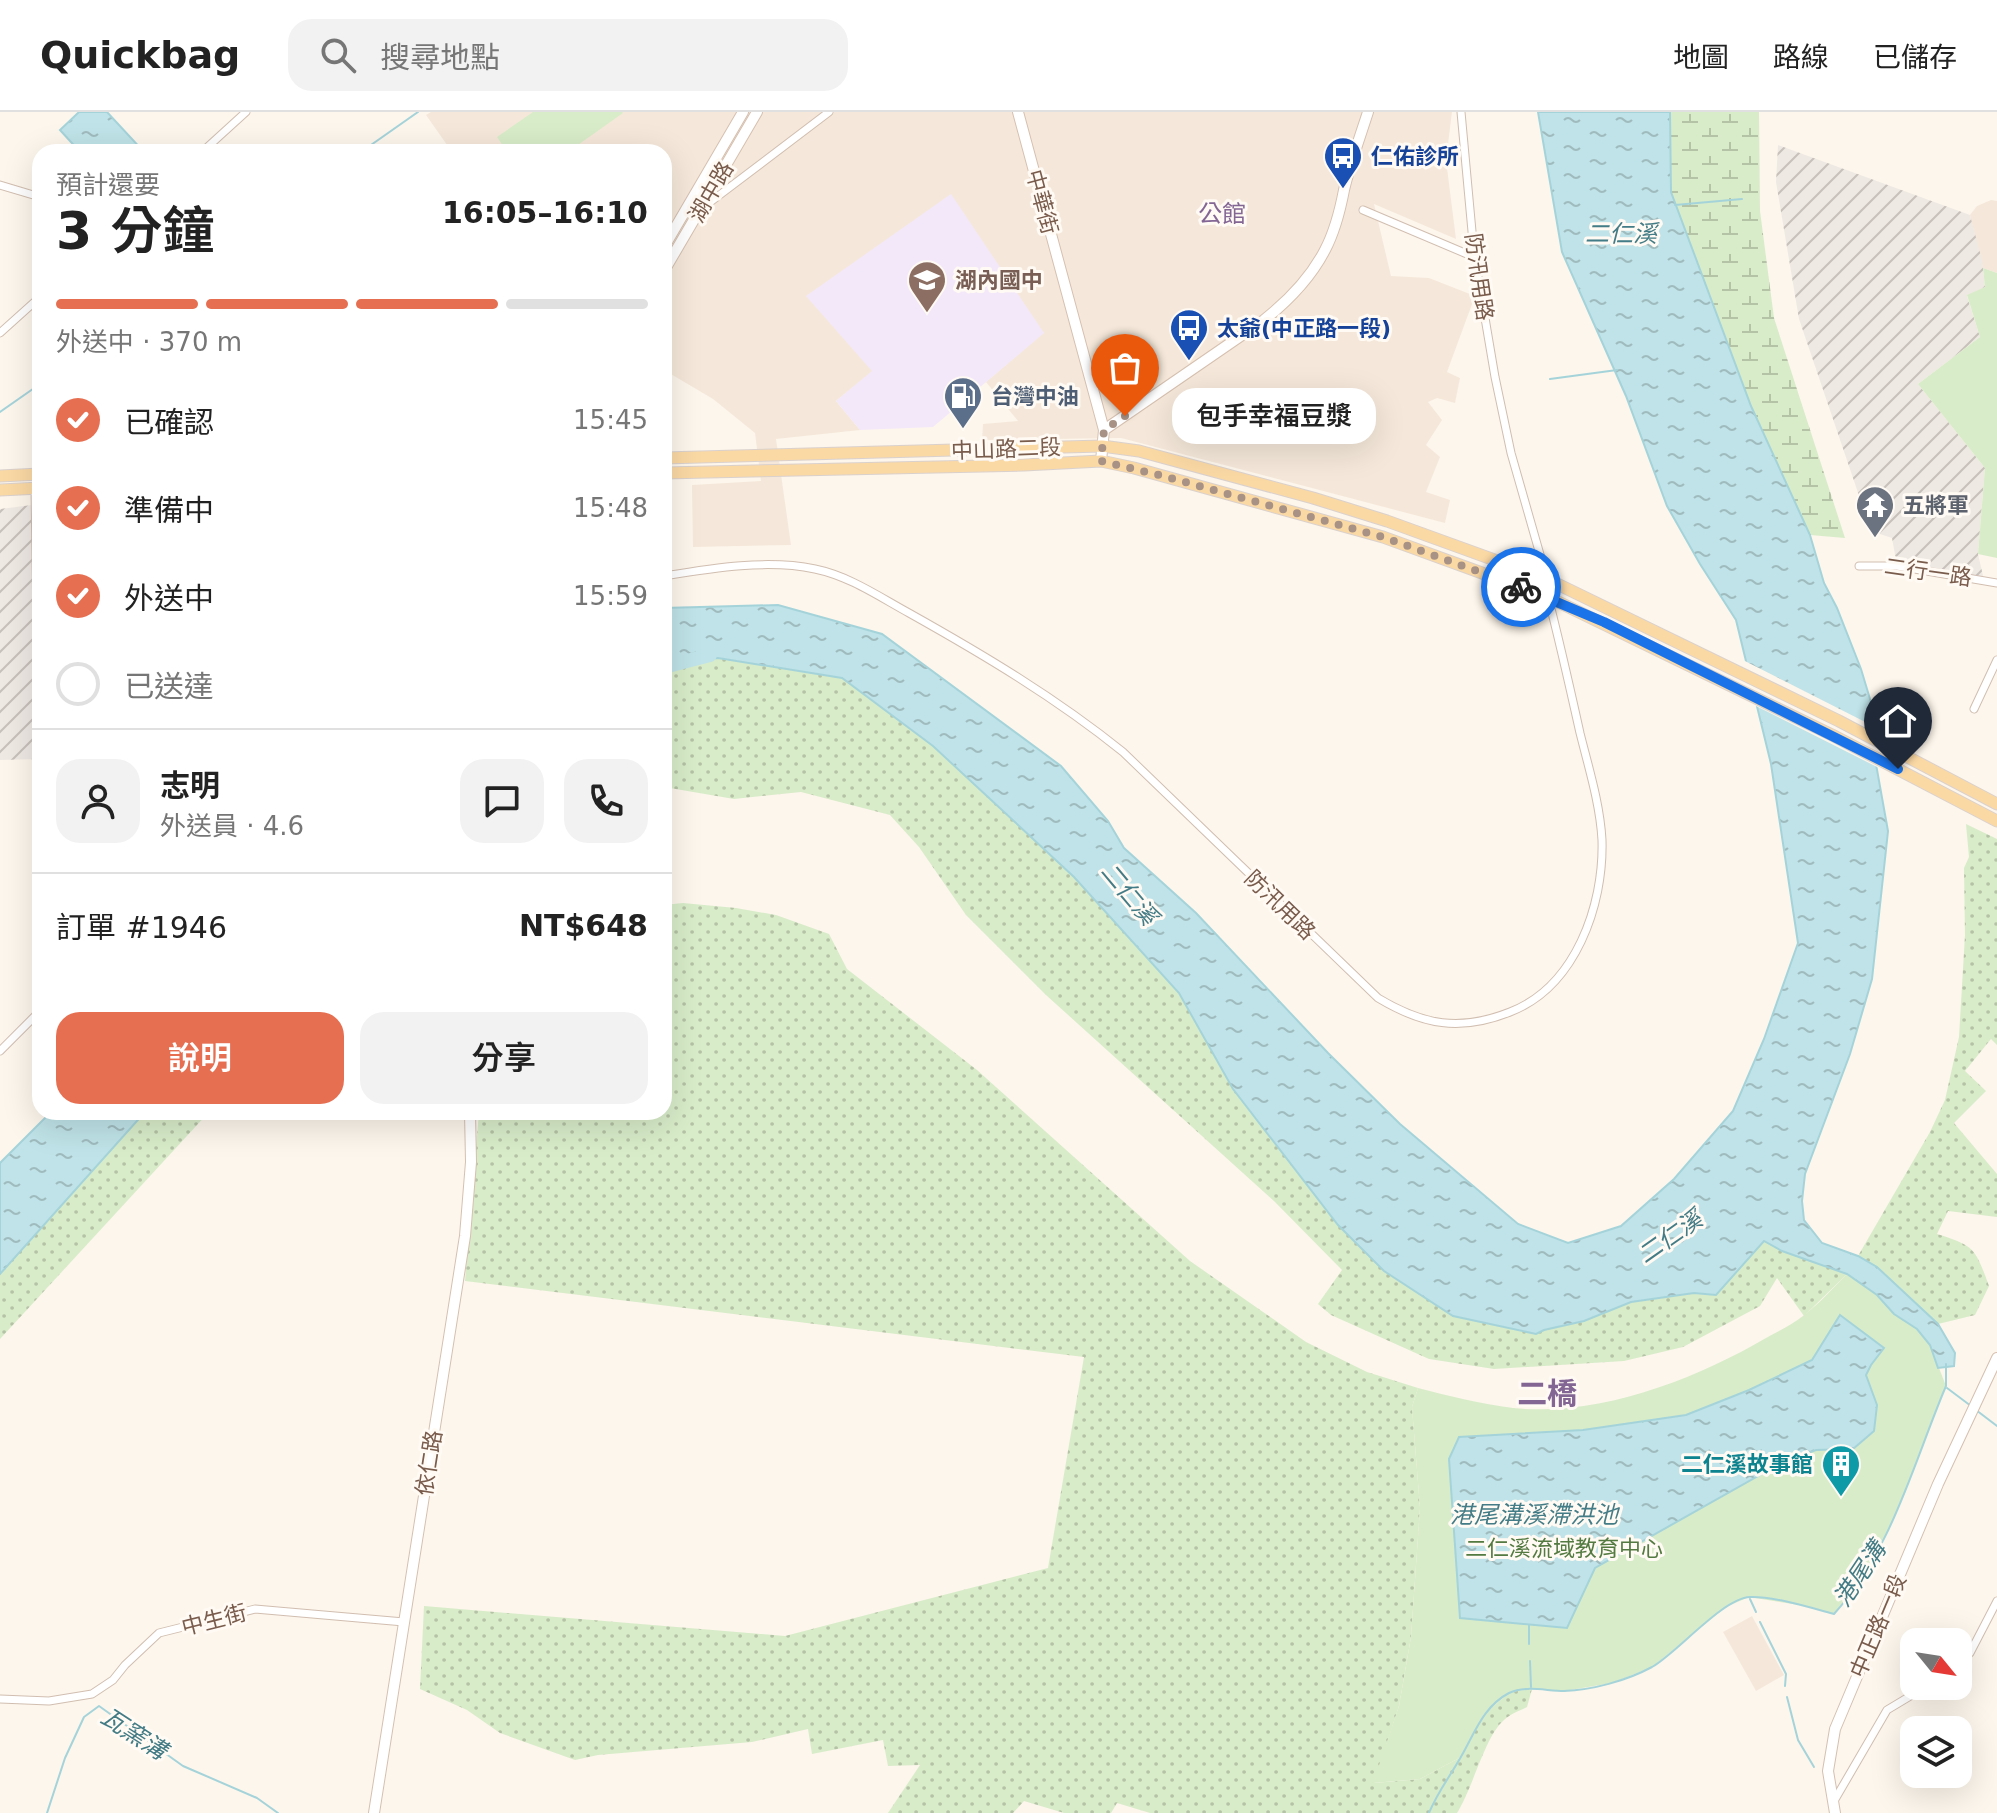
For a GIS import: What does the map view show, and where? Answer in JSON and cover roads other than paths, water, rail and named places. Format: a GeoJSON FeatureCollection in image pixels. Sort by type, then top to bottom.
{"type":"FeatureCollection","features":[{"type":"Feature","properties":{"kind":"main road","name":"中山路二段"},"geometry":{"type":"LineString","coordinates":[[672,458],[1102,446],[1139,451],[1203,467],[1387,521],[1547,579],[1839,721],[1997,804]]}},
{"type":"Feature","properties":{"kind":"main road","name":"中山路二段"},"geometry":{"type":"LineString","coordinates":[[672,473],[1101,461],[1149,472],[1383,537],[1548,597],[1832,735],[1997,821]]}},
{"type":"Feature","properties":{"kind":"main road"},"geometry":{"type":"LineString","coordinates":[[0,476],[32,474]]}},
{"type":"Feature","properties":{"kind":"main road"},"geometry":{"type":"LineString","coordinates":[[0,490],[32,488]]}},
{"type":"Feature","properties":{"kind":"street"},"geometry":{"type":"LineString","coordinates":[[211,144],[246,112]]}},
{"type":"Feature","properties":{"kind":"street","name":"湖中路"},"geometry":{"type":"LineString","coordinates":[[672,234],[743,112]]}},
{"type":"Feature","properties":{"kind":"street","name":"湖中路"},"geometry":{"type":"LineString","coordinates":[[672,258],[757,112]]}},
{"type":"Feature","properties":{"kind":"street"},"geometry":{"type":"LineString","coordinates":[[687,209],[701,209],[829,112]]}},
{"type":"Feature","properties":{"kind":"street","name":"中華街"},"geometry":{"type":"LineString","coordinates":[[1018,112],[1104,430]]}},
{"type":"Feature","properties":{"kind":"street"},"geometry":{"type":"LineString","coordinates":[[1101,461],[1104,430],[1264,320],[1312,271],[1337,223],[1344,189],[1368,112]]}},
{"type":"Feature","properties":{"kind":"street","name":"防汛用路"},"geometry":{"type":"LineString","coordinates":[[1461,112],[1474,257],[1511,453],[1547,579]]}},
{"type":"Feature","properties":{"kind":"street"},"geometry":{"type":"LineString","coordinates":[[0,185],[32,195]]}},
{"type":"Feature","properties":{"kind":"street"},"geometry":{"type":"LineString","coordinates":[[1363,210],[1474,257]]}},
{"type":"Feature","properties":{"kind":"street"},"geometry":{"type":"LineString","coordinates":[[0,333],[32,304]]}},
{"type":"Feature","properties":{"kind":"street","name":"防汛用路"},"geometry":{"type":"LineString","coordinates":[[672,575],[777,564],[814,569],[844,577],[943,632],[1030,683],[1123,752],[1378,998],[1425,1021],[1448,1024],[1470,1024],[1522,1008],[1557,979],[1574,956],[1596,898],[1602,841],[1598,806],[1548,597]]}},
{"type":"Feature","properties":{"kind":"street","name":"二行一路"},"geometry":{"type":"LineString","coordinates":[[1859,566],[1897,566],[1997,583]]}},
{"type":"Feature","properties":{"kind":"street"},"geometry":{"type":"LineString","coordinates":[[1974,709],[1997,660]]}},
{"type":"Feature","properties":{"kind":"street"},"geometry":{"type":"LineString","coordinates":[[0,1051],[32,1019]]}},
{"type":"Feature","properties":{"kind":"street","name":"依仁路"},"geometry":{"type":"LineString","coordinates":[[374,1813],[468,1215],[470,1120]]}},
{"type":"Feature","properties":{"kind":"street","name":"中正路一段"},"geometry":{"type":"LineString","coordinates":[[1834,1808],[1828,1763],[1835,1729],[1967,1420],[1997,1358]]}},
{"type":"Feature","properties":{"kind":"street"},"geometry":{"type":"LineString","coordinates":[[1972,1649],[1997,1601]]}},
{"type":"Feature","properties":{"kind":"street","name":"中生街"},"geometry":{"type":"LineString","coordinates":[[0,1699],[49,1701],[92,1694],[113,1680],[159,1633],[255,1609],[404,1622]]}},
{"type":"Feature","properties":{"kind":"street"},"geometry":{"type":"LineString","coordinates":[[1834,1808],[1887,1710],[1904,1700]]}},
{"type":"Feature","properties":{"kind":"water"},"geometry":{"type":"Polygon","coordinates":[[[79,112],[107,112],[137,144],[73,144],[60,130],[79,112]]]}},
{"type":"Feature","properties":{"kind":"water","name":"二仁溪"},"geometry":{"type":"Polygon","coordinates":[[[1538,112],[1670,112],[1671,192],[1751,406],[1810,535],[1824,583],[1861,669],[1876,719],[1874,753],[1888,831],[1872,979],[1850,1054],[1805,1174],[1802,1201],[1804,1220],[1822,1243],[1858,1256],[1877,1267],[1938,1324],[1955,1353],[1954,1366],[1938,1368],[1930,1345],[1917,1329],[1894,1314],[1877,1295],[1847,1274],[1782,1251],[1764,1241],[1716,1295],[1694,1293],[1631,1302],[1584,1321],[1536,1334],[1453,1316],[1384,1271],[1338,1225],[1233,1089],[1179,993],[1074,877],[933,746],[842,678],[718,658],[672,661],[672,608],[778,605],[882,634],[1061,766],[1108,821],[1124,848],[1196,913],[1328,1053],[1400,1124],[1518,1224],[1568,1243],[1621,1226],[1674,1179],[1733,1111],[1764,1039],[1798,943],[1771,764],[1736,620],[1667,506],[1626,396],[1562,252],[1538,112]]]}},
{"type":"Feature","properties":{"kind":"water"},"geometry":{"type":"Polygon","coordinates":[[[43,1120],[138,1120],[0,1274],[0,1163],[43,1120]]]}},
{"type":"Feature","properties":{"kind":"water","name":"港尾溝溪滯洪池"},"geometry":{"type":"Polygon","coordinates":[[[1840,1315],[1884,1348],[1866,1375],[1877,1405],[1874,1431],[1853,1449],[1816,1450],[1781,1463],[1595,1568],[1567,1628],[1460,1618],[1449,1459],[1459,1437],[1583,1430],[1686,1415],[1812,1360],[1840,1315]]]}},
{"type":"Feature","properties":{"kind":"waterway"},"geometry":{"type":"LineString","coordinates":[[372,144],[418,112]]}},
{"type":"Feature","properties":{"kind":"waterway"},"geometry":{"type":"LineString","coordinates":[[1675,205],[1742,199]]}},
{"type":"Feature","properties":{"kind":"waterway"},"geometry":{"type":"LineString","coordinates":[[1550,379],[1617,370]]}},
{"type":"Feature","properties":{"kind":"waterway"},"geometry":{"type":"LineString","coordinates":[[0,412],[32,390]]}},
{"type":"Feature","properties":{"kind":"waterway","name":"二仁溪"},"geometry":{"type":"LineString","coordinates":[[672,665],[710,655]]}},
{"type":"Feature","properties":{"kind":"waterway","name":"港尾溝"},"geometry":{"type":"LineString","coordinates":[[1429,1813],[1481,1720],[1500,1698],[1509,1693],[1529,1689],[1586,1689],[1631,1677],[1663,1660],[1727,1606],[1750,1597],[1781,1600],[1834,1614],[1871,1562],[1899,1505],[1946,1386],[1946,1364]]}},
{"type":"Feature","properties":{"kind":"waterway"},"geometry":{"type":"LineString","coordinates":[[1947,1388],[1971,1406]]}},
{"type":"Feature","properties":{"kind":"waterway"},"geometry":{"type":"LineString","coordinates":[[1976,1410],[1997,1426]]}},
{"type":"Feature","properties":{"kind":"waterway"},"geometry":{"type":"LineString","coordinates":[[1750,1599],[1756,1612]]}},
{"type":"Feature","properties":{"kind":"waterway"},"geometry":{"type":"LineString","coordinates":[[1760,1622],[1786,1674],[1785,1686]]}},
{"type":"Feature","properties":{"kind":"waterway"},"geometry":{"type":"LineString","coordinates":[[1529,1625],[1529,1644]]}},
{"type":"Feature","properties":{"kind":"waterway"},"geometry":{"type":"LineString","coordinates":[[1530,1661],[1531,1687]]}},
{"type":"Feature","properties":{"kind":"waterway"},"geometry":{"type":"LineString","coordinates":[[1787,1697],[1798,1740],[1814,1767]]}},
{"type":"Feature","properties":{"kind":"waterway","name":"瓦窯溝"},"geometry":{"type":"LineString","coordinates":[[47,1813],[65,1758],[84,1717],[99,1706],[183,1766],[257,1798],[278,1813]]}},
{"type":"Feature","properties":{"kind":"place","name":"仁佑診所"},"geometry":{"type":"Point","coordinates":[1343,190]}},
{"type":"Feature","properties":{"kind":"place","name":"湖內國中"},"geometry":{"type":"Point","coordinates":[927,314]}},
{"type":"Feature","properties":{"kind":"place","name":"太爺(中正路一段)"},"geometry":{"type":"Point","coordinates":[1189,362]}},
{"type":"Feature","properties":{"kind":"place","name":"包手幸福豆漿"},"geometry":{"type":"Point","coordinates":[1125,416]}},
{"type":"Feature","properties":{"kind":"place","name":"台灣中油"},"geometry":{"type":"Point","coordinates":[963,430]}},
{"type":"Feature","properties":{"kind":"place","name":"五將軍"},"geometry":{"type":"Point","coordinates":[1875,539]}},
{"type":"Feature","properties":{"kind":"place","name":"二仁溪故事館"},"geometry":{"type":"Point","coordinates":[1841,1498]}},
{"type":"Feature","properties":{"kind":"district","name":"公館"},"geometry":{"type":"Point","coordinates":[1222,214]}},
{"type":"Feature","properties":{"kind":"district","name":"二橋"},"geometry":{"type":"Point","coordinates":[1547,1393]}},
{"type":"Feature","properties":{"kind":"park label","name":"二仁溪流域教育中心"},"geometry":{"type":"Point","coordinates":[1564,1548]}}]}
